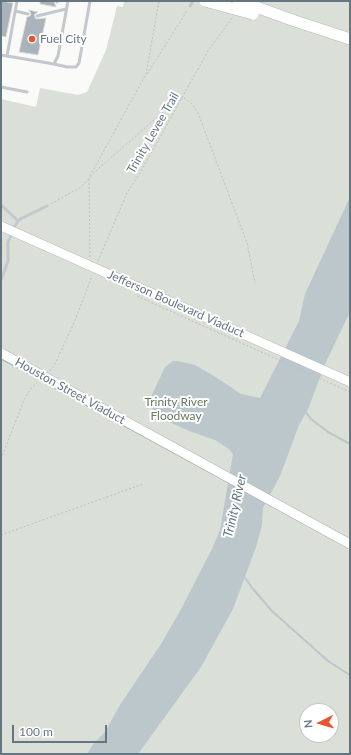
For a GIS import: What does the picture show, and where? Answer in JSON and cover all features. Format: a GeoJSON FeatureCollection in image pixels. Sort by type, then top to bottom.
{"type":"FeatureCollection","features":[{"type":"Feature","properties":{"kind":"highway"},"geometry":{"type":"LineString","coordinates":[[205,1],[253,14],[295,21]]}},
{"type":"Feature","properties":{"kind":"highway"},"geometry":{"type":"LineString","coordinates":[[238,1],[350,39]]}},
{"type":"Feature","properties":{"kind":"main road","name":"Jefferson Boulevard Viaduct"},"geometry":{"type":"LineString","coordinates":[[1,226],[350,382]]}},
{"type":"Feature","properties":{"kind":"main road","name":"Houston Street Viaduct"},"geometry":{"type":"LineString","coordinates":[[1,353],[350,544]]}},
{"type":"Feature","properties":{"kind":"lane"},"geometry":{"type":"LineString","coordinates":[[7,56],[17,1]]}},
{"type":"Feature","properties":{"kind":"lane"},"geometry":{"type":"LineString","coordinates":[[54,64],[58,56],[68,1]]}},
{"type":"Feature","properties":{"kind":"lane"},"geometry":{"type":"LineString","coordinates":[[1,55],[67,67],[76,67],[79,63],[90,1]]}},
{"type":"Feature","properties":{"kind":"lane"},"geometry":{"type":"LineString","coordinates":[[190,6],[193,1]]}},
{"type":"Feature","properties":{"kind":"lane"},"geometry":{"type":"LineString","coordinates":[[37,16],[66,9]]}},
{"type":"Feature","properties":{"kind":"lane"},"geometry":{"type":"LineString","coordinates":[[15,11],[28,14]]}},
{"type":"Feature","properties":{"kind":"lane"},"geometry":{"type":"LineString","coordinates":[[1,87],[27,92]]}},
{"type":"Feature","properties":{"kind":"lane"},"geometry":{"type":"LineString","coordinates":[[1,205],[18,221]]}},
{"type":"Feature","properties":{"kind":"lane"},"geometry":{"type":"LineString","coordinates":[[1,280],[8,261],[8,242],[18,221],[47,206]]}},
{"type":"Feature","properties":{"kind":"path"},"geometry":{"type":"LineString","coordinates":[[146,74],[159,1]]}},
{"type":"Feature","properties":{"kind":"path"},"geometry":{"type":"LineString","coordinates":[[90,258],[89,179],[146,74],[190,6]]}},
{"type":"Feature","properties":{"kind":"path","name":"Trinity Levee Trail"},"geometry":{"type":"LineString","coordinates":[[96,266],[127,193],[140,174],[208,51],[236,14]]}},
{"type":"Feature","properties":{"kind":"path"},"geometry":{"type":"LineString","coordinates":[[47,206],[72,193],[154,120],[183,97],[192,104],[198,113],[247,243],[255,284]]}},
{"type":"Feature","properties":{"kind":"path"},"geometry":{"type":"LineString","coordinates":[[90,273],[90,280]]}},
{"type":"Feature","properties":{"kind":"path"},"geometry":{"type":"LineString","coordinates":[[47,373],[56,364],[74,324],[93,273]]}},
{"type":"Feature","properties":{"kind":"path"},"geometry":{"type":"LineString","coordinates":[[88,274],[96,277]]}},
{"type":"Feature","properties":{"kind":"path"},"geometry":{"type":"LineString","coordinates":[[132,294],[350,392]]}},
{"type":"Feature","properties":{"kind":"path"},"geometry":{"type":"LineString","coordinates":[[1,459],[24,400],[37,383]]}},
{"type":"Feature","properties":{"kind":"path"},"geometry":{"type":"LineString","coordinates":[[1,535],[143,484]]}},
{"type":"Feature","properties":{"kind":"green space","name":"Trinity River Floodway"},"geometry":{"type":"Polygon","coordinates":[[[124,1],[350,1],[350,754],[1,754],[1,99],[36,107],[40,88],[78,95],[87,92],[106,50],[117,6],[123,7],[124,1]]]}},
{"type":"Feature","properties":{"kind":"water","name":"Trinity River"},"geometry":{"type":"Polygon","coordinates":[[[350,197],[350,312],[326,362],[308,409],[299,425],[280,476],[263,508],[262,525],[256,547],[233,609],[201,667],[138,754],[87,754],[94,743],[105,732],[120,705],[161,644],[180,611],[212,549],[220,530],[233,454],[229,449],[215,440],[189,431],[161,418],[154,413],[150,399],[165,367],[173,361],[195,365],[241,394],[260,398],[299,321],[305,294],[350,197]]]}},
{"type":"Feature","properties":{"kind":"building"},"geometry":{"type":"Polygon","coordinates":[[[1,1],[13,3],[6,37],[1,36],[1,1]]]}},
{"type":"Feature","properties":{"kind":"building"},"geometry":{"type":"Polygon","coordinates":[[[40,1],[54,1],[56,7],[40,4],[40,1]]]}},
{"type":"Feature","properties":{"kind":"building","name":"Fuel City"},"geometry":{"type":"Polygon","coordinates":[[[29,10],[38,12],[34,15],[36,19],[46,18],[38,55],[19,52],[27,17],[31,14],[29,10]]]}},
{"type":"Feature","properties":{"kind":"waterway"},"geometry":{"type":"LineString","coordinates":[[305,411],[311,419],[328,432],[350,444]]}},
{"type":"Feature","properties":{"kind":"waterway"},"geometry":{"type":"LineString","coordinates":[[243,575],[272,611],[328,661],[350,675]]}},
{"type":"Feature","properties":{"kind":"tram line"},"geometry":{"type":"LineString","coordinates":[[1,359],[350,549]]}},
{"type":"Feature","properties":{"kind":"place","name":"Fuel City"},"geometry":{"type":"Point","coordinates":[32,39]}}]}
